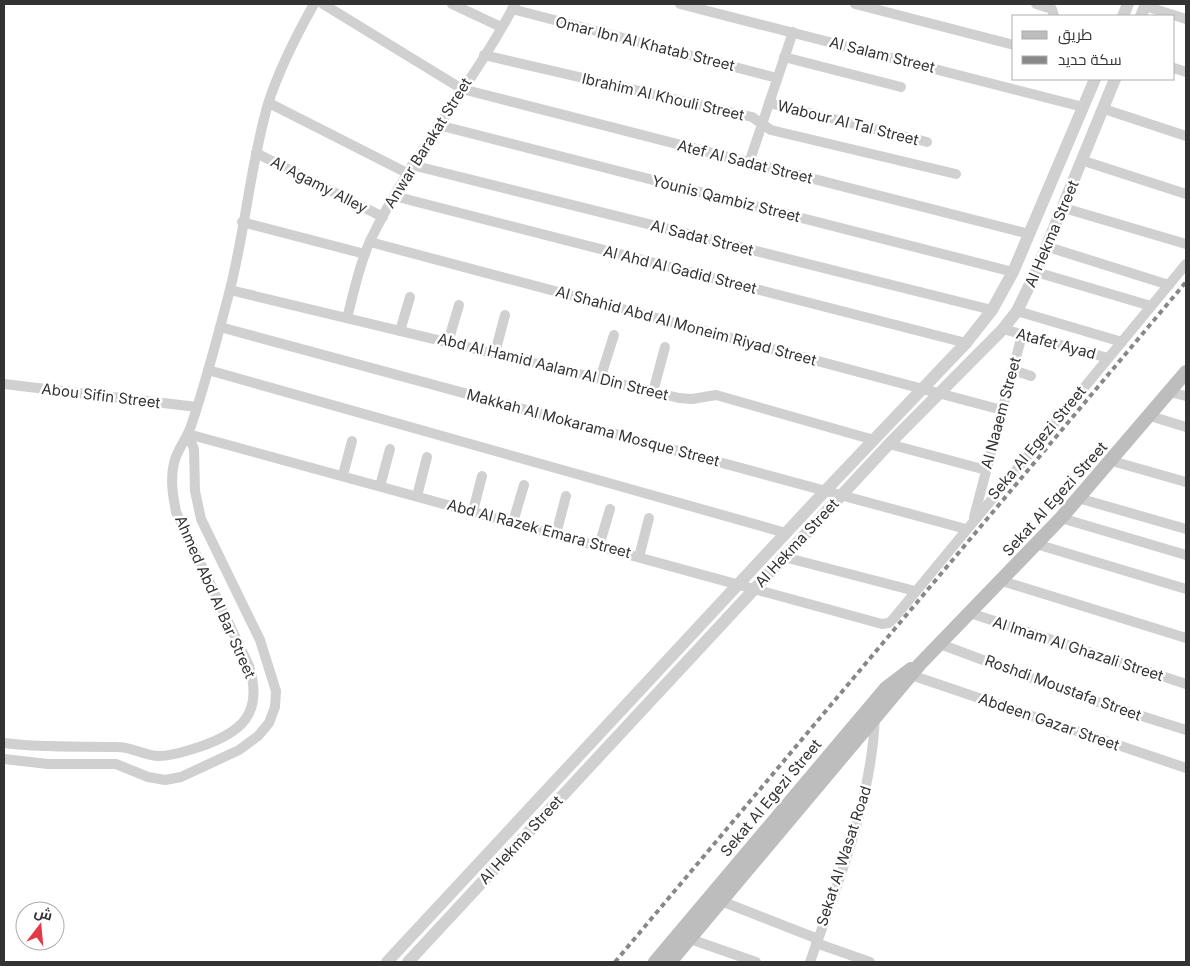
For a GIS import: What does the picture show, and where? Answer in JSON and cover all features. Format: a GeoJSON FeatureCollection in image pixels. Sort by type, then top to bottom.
{"type":"FeatureCollection","features":[{"type":"Feature","properties":{"kind":"main road","name":"Sekat Al Egezi Street"},"geometry":{"type":"LineString","coordinates":[[670,962],[920,664],[1002,581],[1112,461],[1186,372]]}},
{"type":"Feature","properties":{"kind":"main road","name":"Sekat Al Egezi Street"},"geometry":{"type":"LineString","coordinates":[[655,962],[886,688],[920,664]]}},
{"type":"Feature","properties":{"kind":"street","name":"Ahmed Abd Al Bar Street"},"geometry":{"type":"LineString","coordinates":[[4,743],[51,748],[121,747],[157,756],[173,755],[228,736],[240,726],[249,712],[254,697],[254,681],[249,666],[176,512],[172,488],[174,464],[178,449],[188,434],[197,407],[230,290],[256,153],[269,103],[285,60],[314,4]]}},
{"type":"Feature","properties":{"kind":"street","name":"Atef Al Sadat Street"},"geometry":{"type":"LineString","coordinates":[[323,4],[462,89],[1029,234]]}},
{"type":"Feature","properties":{"kind":"street"},"geometry":{"type":"LineString","coordinates":[[452,4],[501,27]]}},
{"type":"Feature","properties":{"kind":"street","name":"Al Salam Street"},"geometry":{"type":"LineString","coordinates":[[680,4],[1083,106]]}},
{"type":"Feature","properties":{"kind":"street"},"geometry":{"type":"LineString","coordinates":[[855,4],[1012,43]]}},
{"type":"Feature","properties":{"kind":"street"},"geometry":{"type":"LineString","coordinates":[[1036,4],[1052,9],[1054,15]]}},
{"type":"Feature","properties":{"kind":"street","name":"Anwar Barakat Street"},"geometry":{"type":"LineString","coordinates":[[347,318],[365,254],[394,196],[409,169],[484,56],[513,7]]}},
{"type":"Feature","properties":{"kind":"street","name":"Omar Ibn Al Khatab Street"},"geometry":{"type":"LineString","coordinates":[[513,7],[777,78]]}},
{"type":"Feature","properties":{"kind":"street"},"geometry":{"type":"LineString","coordinates":[[1144,9],[1169,15]]}},
{"type":"Feature","properties":{"kind":"street"},"geometry":{"type":"LineString","coordinates":[[749,163],[793,32]]}},
{"type":"Feature","properties":{"kind":"street","name":"Ibrahim Al Khouli Street"},"geometry":{"type":"LineString","coordinates":[[484,56],[752,117],[771,130],[956,174]]}},
{"type":"Feature","properties":{"kind":"street"},"geometry":{"type":"LineString","coordinates":[[784,57],[901,87]]}},
{"type":"Feature","properties":{"kind":"street","name":"Al Hekma Street"},"geometry":{"type":"LineString","coordinates":[[387,962],[736,586],[966,343],[992,310],[1013,272],[1095,80]]}},
{"type":"Feature","properties":{"kind":"street","name":"Al Hekma Street"},"geometry":{"type":"LineString","coordinates":[[408,962],[889,444],[1003,329],[1017,311],[1048,247],[1116,80]]}},
{"type":"Feature","properties":{"kind":"street","name":"Al Sadat Street"},"geometry":{"type":"LineString","coordinates":[[269,103],[409,169],[992,310]]}},
{"type":"Feature","properties":{"kind":"street","name":"Wabour Al Tal Street"},"geometry":{"type":"LineString","coordinates":[[769,103],[927,142]]}},
{"type":"Feature","properties":{"kind":"street"},"geometry":{"type":"LineString","coordinates":[[1104,109],[1186,136]]}},
{"type":"Feature","properties":{"kind":"street","name":"Younis Qambiz Street"},"geometry":{"type":"LineString","coordinates":[[438,125],[1013,272]]}},
{"type":"Feature","properties":{"kind":"street","name":"Al Agamy Alley"},"geometry":{"type":"LineString","coordinates":[[256,153],[383,217]]}},
{"type":"Feature","properties":{"kind":"street"},"geometry":{"type":"LineString","coordinates":[[1084,160],[1186,194]]}},
{"type":"Feature","properties":{"kind":"street","name":"Al Ahd Al Gadid Street"},"geometry":{"type":"LineString","coordinates":[[394,196],[966,343]]}},
{"type":"Feature","properties":{"kind":"street"},"geometry":{"type":"LineString","coordinates":[[1064,208],[1186,244]]}},
{"type":"Feature","properties":{"kind":"street"},"geometry":{"type":"LineString","coordinates":[[242,222],[365,254]]}},
{"type":"Feature","properties":{"kind":"street","name":"Al Shahid Abd Al Moneim Riyad Street"},"geometry":{"type":"LineString","coordinates":[[370,242],[1002,410]]}},
{"type":"Feature","properties":{"kind":"street"},"geometry":{"type":"LineString","coordinates":[[1048,247],[1169,284]]}},
{"type":"Feature","properties":{"kind":"street","name":"Seka Al Egezi Street"},"geometry":{"type":"LineString","coordinates":[[889,623],[1186,264]]}},
{"type":"Feature","properties":{"kind":"street"},"geometry":{"type":"LineString","coordinates":[[1036,272],[1151,306]]}},
{"type":"Feature","properties":{"kind":"street","name":"Abd Al Hamid Aalam Al Din Street"},"geometry":{"type":"LineString","coordinates":[[230,290],[653,392],[692,399],[716,395],[874,440]]}},
{"type":"Feature","properties":{"kind":"street"},"geometry":{"type":"LineString","coordinates":[[400,331],[410,297]]}},
{"type":"Feature","properties":{"kind":"street"},"geometry":{"type":"LineString","coordinates":[[448,342],[459,305]]}},
{"type":"Feature","properties":{"kind":"street"},"geometry":{"type":"LineString","coordinates":[[1017,311],[1122,342]]}},
{"type":"Feature","properties":{"kind":"street"},"geometry":{"type":"LineString","coordinates":[[495,353],[505,316]]}},
{"type":"Feature","properties":{"kind":"street","name":"Makkah Al Mokarama Mosque Street"},"geometry":{"type":"LineString","coordinates":[[220,327],[966,529]]}},
{"type":"Feature","properties":{"kind":"street","name":"Atafet Ayad"},"geometry":{"type":"LineString","coordinates":[[1003,329],[1108,358]]}},
{"type":"Feature","properties":{"kind":"street"},"geometry":{"type":"LineString","coordinates":[[600,378],[614,335]]}},
{"type":"Feature","properties":{"kind":"street","name":"Al Naaem Street"},"geometry":{"type":"LineString","coordinates":[[973,521],[1022,335]]}},
{"type":"Feature","properties":{"kind":"street"},"geometry":{"type":"LineString","coordinates":[[653,392],[665,347]]}},
{"type":"Feature","properties":{"kind":"street"},"geometry":{"type":"LineString","coordinates":[[208,370],[786,533]]}},
{"type":"Feature","properties":{"kind":"street"},"geometry":{"type":"LineString","coordinates":[[1013,370],[1031,376]]}},
{"type":"Feature","properties":{"kind":"street","name":"Abou Sifin Street"},"geometry":{"type":"LineString","coordinates":[[4,384],[197,407]]}},
{"type":"Feature","properties":{"kind":"street"},"geometry":{"type":"LineString","coordinates":[[1170,392],[1186,396]]}},
{"type":"Feature","properties":{"kind":"street"},"geometry":{"type":"LineString","coordinates":[[1150,416],[1186,427]]}},
{"type":"Feature","properties":{"kind":"street","name":"Ahmed Abd Al Bar Street"},"geometry":{"type":"LineString","coordinates":[[4,760],[48,764],[116,764],[148,777],[165,780],[181,777],[239,750],[258,736],[269,723],[275,707],[276,691],[260,640],[202,519],[196,491],[194,448],[188,434]]}},
{"type":"Feature","properties":{"kind":"street","name":"Abd Al Razek Emara Street"},"geometry":{"type":"LineString","coordinates":[[188,434],[513,522],[736,586],[882,624],[889,623]]}},
{"type":"Feature","properties":{"kind":"street"},"geometry":{"type":"LineString","coordinates":[[343,475],[352,441]]}},
{"type":"Feature","properties":{"kind":"street"},"geometry":{"type":"LineString","coordinates":[[889,444],[986,470]]}},
{"type":"Feature","properties":{"kind":"street"},"geometry":{"type":"LineString","coordinates":[[380,486],[390,449]]}},
{"type":"Feature","properties":{"kind":"street"},"geometry":{"type":"LineString","coordinates":[[417,496],[427,457]]}},
{"type":"Feature","properties":{"kind":"street"},"geometry":{"type":"LineString","coordinates":[[1112,461],[1186,482]]}},
{"type":"Feature","properties":{"kind":"street"},"geometry":{"type":"LineString","coordinates":[[473,511],[482,476]]}},
{"type":"Feature","properties":{"kind":"street"},"geometry":{"type":"LineString","coordinates":[[513,522],[524,485]]}},
{"type":"Feature","properties":{"kind":"street"},"geometry":{"type":"LineString","coordinates":[[556,534],[566,496]]}},
{"type":"Feature","properties":{"kind":"street"},"geometry":{"type":"LineString","coordinates":[[1078,498],[1186,529]]}},
{"type":"Feature","properties":{"kind":"street"},"geometry":{"type":"LineString","coordinates":[[599,546],[610,509]]}},
{"type":"Feature","properties":{"kind":"street"},"geometry":{"type":"LineString","coordinates":[[639,557],[649,518]]}},
{"type":"Feature","properties":{"kind":"street"},"geometry":{"type":"LineString","coordinates":[[1060,518],[1186,554]]}},
{"type":"Feature","properties":{"kind":"street"},"geometry":{"type":"LineString","coordinates":[[1036,544],[1186,589]]}},
{"type":"Feature","properties":{"kind":"street"},"geometry":{"type":"LineString","coordinates":[[784,557],[915,591]]}},
{"type":"Feature","properties":{"kind":"street"},"geometry":{"type":"LineString","coordinates":[[1002,581],[1186,638]]}},
{"type":"Feature","properties":{"kind":"street","name":"Al Imam Al Ghazali Street"},"geometry":{"type":"LineString","coordinates":[[970,613],[1186,684]]}},
{"type":"Feature","properties":{"kind":"street","name":"Roshdi Moustafa Street"},"geometry":{"type":"LineString","coordinates":[[940,644],[1085,698],[1186,730]]}},
{"type":"Feature","properties":{"kind":"street","name":"Abdeen Gazar Street"},"geometry":{"type":"LineString","coordinates":[[911,675],[1186,768]]}},
{"type":"Feature","properties":{"kind":"street","name":"Sekat Al Wasat Road"},"geometry":{"type":"LineString","coordinates":[[810,962],[854,834],[866,793],[874,747],[875,718]]}},
{"type":"Feature","properties":{"kind":"street"},"geometry":{"type":"LineString","coordinates":[[721,901],[870,962]]}},
{"type":"Feature","properties":{"kind":"street"},"geometry":{"type":"LineString","coordinates":[[690,939],[756,962]]}},
{"type":"Feature","properties":{"kind":"railway"},"geometry":{"type":"LineString","coordinates":[[615,962],[1186,282]]}}]}
